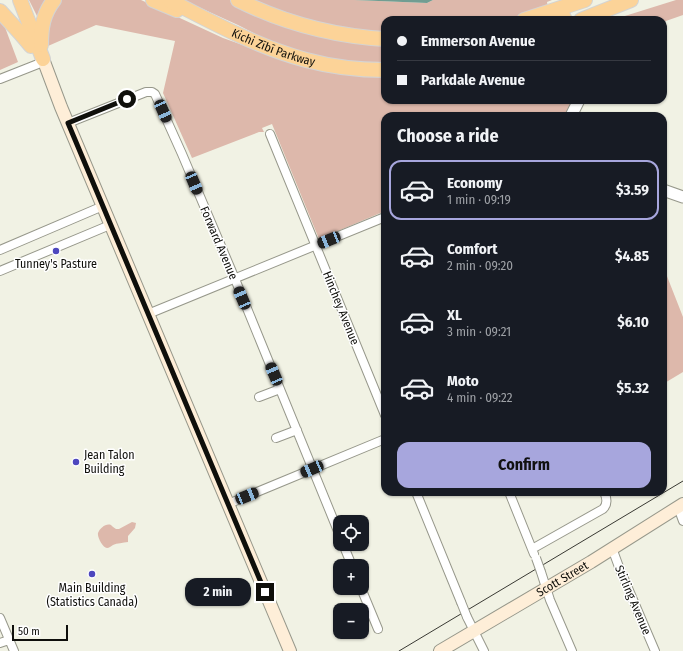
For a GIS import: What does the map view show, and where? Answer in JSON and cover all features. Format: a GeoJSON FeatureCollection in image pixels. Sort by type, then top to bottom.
{"type":"FeatureCollection","features":[{"type":"Feature","properties":{"kind":"highway"},"geometry":{"type":"LineString","coordinates":[[12,0],[31,46]]}},
{"type":"Feature","properties":{"kind":"highway"},"geometry":{"type":"LineString","coordinates":[[20,0],[41,62]]}},
{"type":"Feature","properties":{"kind":"highway"},"geometry":{"type":"LineString","coordinates":[[41,62],[41,28],[46,12],[54,0]]}},
{"type":"Feature","properties":{"kind":"highway"},"geometry":{"type":"LineString","coordinates":[[153,0],[227,30]]}},
{"type":"Feature","properties":{"kind":"highway","name":"Kichi Zībī Parkway"},"geometry":{"type":"LineString","coordinates":[[168,0],[227,30],[274,50],[307,60],[349,68],[381,70]]}},
{"type":"Feature","properties":{"kind":"highway"},"geometry":{"type":"LineString","coordinates":[[238,0],[278,18],[316,29],[381,39]]}},
{"type":"Feature","properties":{"kind":"highway"},"geometry":{"type":"LineString","coordinates":[[539,16],[561,10],[585,0]]}},
{"type":"Feature","properties":{"kind":"highway"},"geometry":{"type":"LineString","coordinates":[[591,16],[631,0]]}},
{"type":"Feature","properties":{"kind":"highway"},"geometry":{"type":"LineString","coordinates":[[0,11],[31,46]]}},
{"type":"Feature","properties":{"kind":"main road"},"geometry":{"type":"LineString","coordinates":[[31,46],[41,62],[68,123],[290,651]]}},
{"type":"Feature","properties":{"kind":"main road","name":"Scott Street"},"geometry":{"type":"LineString","coordinates":[[440,651],[547,589],[680,505]]}},
{"type":"Feature","properties":{"kind":"street"},"geometry":{"type":"LineString","coordinates":[[0,80],[41,62]]}},
{"type":"Feature","properties":{"kind":"street","name":"Forward Avenue"},"geometry":{"type":"LineString","coordinates":[[68,123],[146,92],[152,92],[156,97],[182,154],[333,519]]}},
{"type":"Feature","properties":{"kind":"street","name":"Hinchey Avenue"},"geometry":{"type":"LineString","coordinates":[[270,134],[381,406]]}},
{"type":"Feature","properties":{"kind":"street"},"geometry":{"type":"LineString","coordinates":[[667,191],[683,197]]}},
{"type":"Feature","properties":{"kind":"street"},"geometry":{"type":"LineString","coordinates":[[0,250],[103,206]]}},
{"type":"Feature","properties":{"kind":"street"},"geometry":{"type":"LineString","coordinates":[[148,314],[381,219]]}},
{"type":"Feature","properties":{"kind":"street"},"geometry":{"type":"LineString","coordinates":[[0,271],[110,225]]}},
{"type":"Feature","properties":{"kind":"street"},"geometry":{"type":"LineString","coordinates":[[258,398],[280,389]]}},
{"type":"Feature","properties":{"kind":"street"},"geometry":{"type":"LineString","coordinates":[[276,438],[297,430]]}},
{"type":"Feature","properties":{"kind":"street"},"geometry":{"type":"LineString","coordinates":[[228,504],[381,441]]}},
{"type":"Feature","properties":{"kind":"street"},"geometry":{"type":"LineString","coordinates":[[418,496],[467,617],[484,651]]}},
{"type":"Feature","properties":{"kind":"street"},"geometry":{"type":"LineString","coordinates":[[511,496],[536,558],[550,600],[572,651]]}},
{"type":"Feature","properties":{"kind":"street"},"geometry":{"type":"LineString","coordinates":[[532,549],[603,509],[607,500],[606,496]]}},
{"type":"Feature","properties":{"kind":"street"},"geometry":{"type":"LineString","coordinates":[[680,505],[683,521]]}},
{"type":"Feature","properties":{"kind":"street","name":"Stirling Avenue"},"geometry":{"type":"LineString","coordinates":[[612,548],[655,651]]}},
{"type":"Feature","properties":{"kind":"street"},"geometry":{"type":"LineString","coordinates":[[364,595],[378,629]]}},
{"type":"Feature","properties":{"kind":"street"},"geometry":{"type":"LineString","coordinates":[[0,618],[14,651]]}},
{"type":"Feature","properties":{"kind":"street"},"geometry":{"type":"LineString","coordinates":[[0,643],[9,640]]}},
{"type":"Feature","properties":{"kind":"shaded area"},"geometry":{"type":"Polygon","coordinates":[[[29,0],[48,0],[37,16],[29,0]]]}},
{"type":"Feature","properties":{"kind":"shaded area"},"geometry":{"type":"Polygon","coordinates":[[[61,0],[141,0],[223,38],[265,53],[358,75],[381,77],[381,104],[572,104],[570,112],[381,112],[381,213],[319,239],[272,124],[262,128],[264,132],[259,132],[192,158],[163,93],[175,41],[96,25],[48,46],[47,21],[56,5],[61,0]]]}},
{"type":"Feature","properties":{"kind":"shaded area"},"geometry":{"type":"Polygon","coordinates":[[[183,0],[354,0],[427,3],[433,0],[552,0],[547,2],[549,16],[381,16],[381,64],[330,60],[275,44],[183,0]]]}},
{"type":"Feature","properties":{"kind":"shaded area"},"geometry":{"type":"Polygon","coordinates":[[[676,0],[683,0],[683,15],[667,21],[667,16],[625,16],[676,0]]]}},
{"type":"Feature","properties":{"kind":"shaded area"},"geometry":{"type":"Polygon","coordinates":[[[0,14],[18,62],[0,70],[0,14]]]}},
{"type":"Feature","properties":{"kind":"shaded area"},"geometry":{"type":"Polygon","coordinates":[[[667,276],[683,317],[683,372],[667,382],[667,276]]]}},
{"type":"Feature","properties":{"kind":"shaded area"},"geometry":{"type":"Polygon","coordinates":[[[132,522],[136,523],[135,528],[128,536],[128,542],[105,548],[98,537],[98,533],[103,526],[111,525],[116,529],[119,529],[132,522]]]}},
{"type":"Feature","properties":{"kind":"water"},"geometry":{"type":"Polygon","coordinates":[[[354,0],[433,0],[427,3],[354,0]]]}},
{"type":"Feature","properties":{"kind":"tram line"},"geometry":{"type":"LineString","coordinates":[[667,491],[683,481]]}},
{"type":"Feature","properties":{"kind":"tram line"},"geometry":{"type":"LineString","coordinates":[[399,651],[658,496]]}},
{"type":"Feature","properties":{"kind":"place","name":"Tunney's Pasture"},"geometry":{"type":"Point","coordinates":[56,251]}},
{"type":"Feature","properties":{"kind":"place","name":"Jean Talon Building"},"geometry":{"type":"Point","coordinates":[76,462]}},
{"type":"Feature","properties":{"kind":"place","name":"Main Building (Statistics Canada)"},"geometry":{"type":"Point","coordinates":[92,574]}},
{"type":"Feature","properties":{"kind":"route"},"geometry":{"type":"LineString","coordinates":[[127,99],[68,123],[265,592]]}}]}
